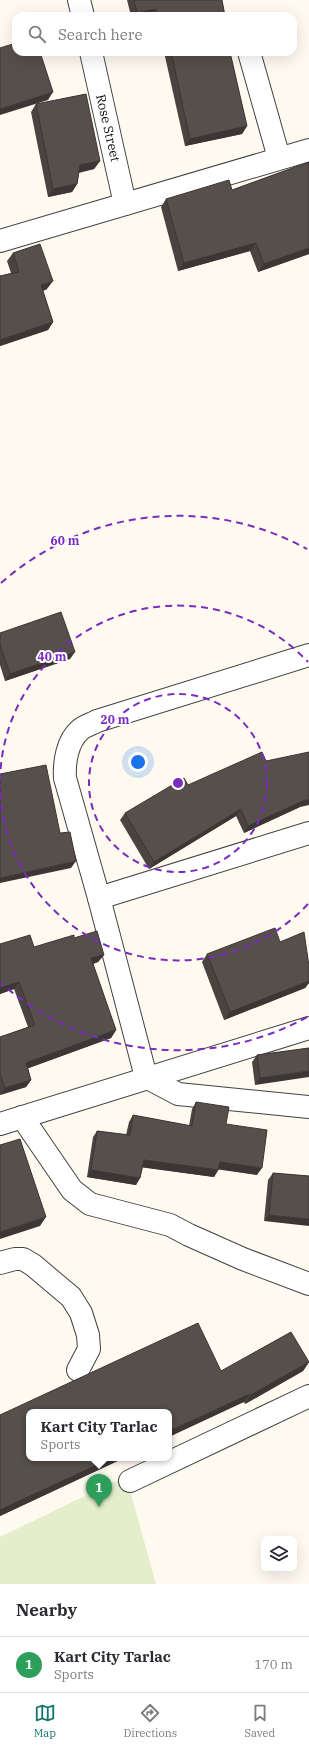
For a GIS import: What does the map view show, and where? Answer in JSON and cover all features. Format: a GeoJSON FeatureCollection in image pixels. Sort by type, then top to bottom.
{"type":"FeatureCollection","features":[{"type":"Feature","properties":{"kind":"street"},"geometry":{"type":"LineString","coordinates":[[79,0],[82,12]]}},
{"type":"Feature","properties":{"kind":"street","name":"Rose Street"},"geometry":{"type":"LineString","coordinates":[[92,56],[125,204]]}},
{"type":"Feature","properties":{"kind":"street"},"geometry":{"type":"LineString","coordinates":[[250,56],[279,158]]}},
{"type":"Feature","properties":{"kind":"street"},"geometry":{"type":"LineString","coordinates":[[0,241],[309,150]]}},
{"type":"Feature","properties":{"kind":"street"},"geometry":{"type":"LineString","coordinates":[[309,655],[97,721],[79,730],[70,745],[64,761],[64,778],[99,898],[146,1077],[178,1094],[309,1107]]}},
{"type":"Feature","properties":{"kind":"street"},"geometry":{"type":"LineString","coordinates":[[99,898],[309,833]]}},
{"type":"Feature","properties":{"kind":"street"},"geometry":{"type":"LineString","coordinates":[[0,1124],[146,1077],[309,1028]]}},
{"type":"Feature","properties":{"kind":"street"},"geometry":{"type":"LineString","coordinates":[[22,1116],[72,1190],[90,1204],[170,1225],[243,1259],[309,1284]]}},
{"type":"Feature","properties":{"kind":"street"},"geometry":{"type":"LineString","coordinates":[[0,1263],[15,1259],[23,1259],[33,1265],[70,1297],[81,1313],[88,1335],[88,1349],[78,1370]]}},
{"type":"Feature","properties":{"kind":"street"},"geometry":{"type":"LineString","coordinates":[[130,1481],[309,1396]]}},
{"type":"Feature","properties":{"kind":"green space"},"geometry":{"type":"Polygon","coordinates":[[[126,1476],[156,1584],[0,1584],[0,1537],[126,1476]]]}},
{"type":"Feature","properties":{"kind":"building"},"geometry":{"type":"Polygon","coordinates":[[[134,0],[222,0],[224,12],[157,12],[156,9],[137,12],[134,0]]]}},
{"type":"Feature","properties":{"kind":"building"},"geometry":{"type":"Polygon","coordinates":[[[12,44],[12,56],[41,56],[53,92],[0,109],[0,48],[12,44]]]}},
{"type":"Feature","properties":{"kind":"building"},"geometry":{"type":"Polygon","coordinates":[[[172,56],[231,56],[247,126],[190,139],[172,56]]]}},
{"type":"Feature","properties":{"kind":"building"},"geometry":{"type":"Polygon","coordinates":[[[86,94],[100,161],[80,165],[77,184],[53,189],[36,104],[86,94]]]}},
{"type":"Feature","properties":{"kind":"building"},"geometry":{"type":"Polygon","coordinates":[[[309,162],[309,248],[264,264],[256,243],[184,263],[166,199],[229,180],[232,190],[309,162]]]}},
{"type":"Feature","properties":{"kind":"building"},"geometry":{"type":"Polygon","coordinates":[[[40,244],[53,281],[41,285],[53,322],[0,340],[0,276],[19,272],[13,253],[40,244]]]}},
{"type":"Feature","properties":{"kind":"building"},"geometry":{"type":"Polygon","coordinates":[[[61,612],[75,652],[10,674],[0,645],[0,633],[61,612]]]}},
{"type":"Feature","properties":{"kind":"building"},"geometry":{"type":"Polygon","coordinates":[[[262,752],[266,761],[309,752],[309,800],[305,800],[248,826],[241,809],[154,862],[125,813],[184,778],[188,785],[262,752]]]}},
{"type":"Feature","properties":{"kind":"building"},"geometry":{"type":"Polygon","coordinates":[[[46,765],[60,833],[70,832],[76,861],[0,878],[0,774],[46,765]]]}},
{"type":"Feature","properties":{"kind":"building"},"geometry":{"type":"Polygon","coordinates":[[[275,928],[280,942],[304,932],[309,966],[309,981],[230,1012],[207,954],[275,928]]]}},
{"type":"Feature","properties":{"kind":"building"},"geometry":{"type":"Polygon","coordinates":[[[97,931],[104,955],[91,958],[116,1030],[26,1063],[31,1080],[5,1088],[0,1073],[0,1037],[35,1025],[19,982],[0,988],[0,944],[30,935],[34,947],[74,935],[74,938],[97,931]]]}},
{"type":"Feature","properties":{"kind":"building"},"geometry":{"type":"Polygon","coordinates":[[[309,1048],[309,1071],[260,1078],[257,1055],[309,1048]]]}},
{"type":"Feature","properties":{"kind":"building"},"geometry":{"type":"Polygon","coordinates":[[[196,1102],[229,1107],[226,1124],[267,1130],[262,1168],[220,1162],[218,1170],[144,1160],[140,1178],[91,1170],[97,1131],[130,1135],[133,1115],[192,1126],[196,1102]]]}},
{"type":"Feature","properties":{"kind":"building"},"geometry":{"type":"Polygon","coordinates":[[[20,1139],[46,1217],[0,1232],[0,1145],[20,1139]]]}},
{"type":"Feature","properties":{"kind":"building"},"geometry":{"type":"Polygon","coordinates":[[[273,1173],[309,1176],[309,1219],[269,1215],[273,1173]]]}},
{"type":"Feature","properties":{"kind":"building"},"geometry":{"type":"Polygon","coordinates":[[[198,1323],[221,1371],[291,1332],[309,1362],[251,1395],[250,1394],[172,1430],[172,1409],[26,1409],[26,1461],[106,1461],[0,1510],[0,1415],[198,1323]]]}},
{"type":"Feature","properties":{"kind":"place","name":"Kart City Tarlac"},"geometry":{"type":"Point","coordinates":[99,1507]}}]}
